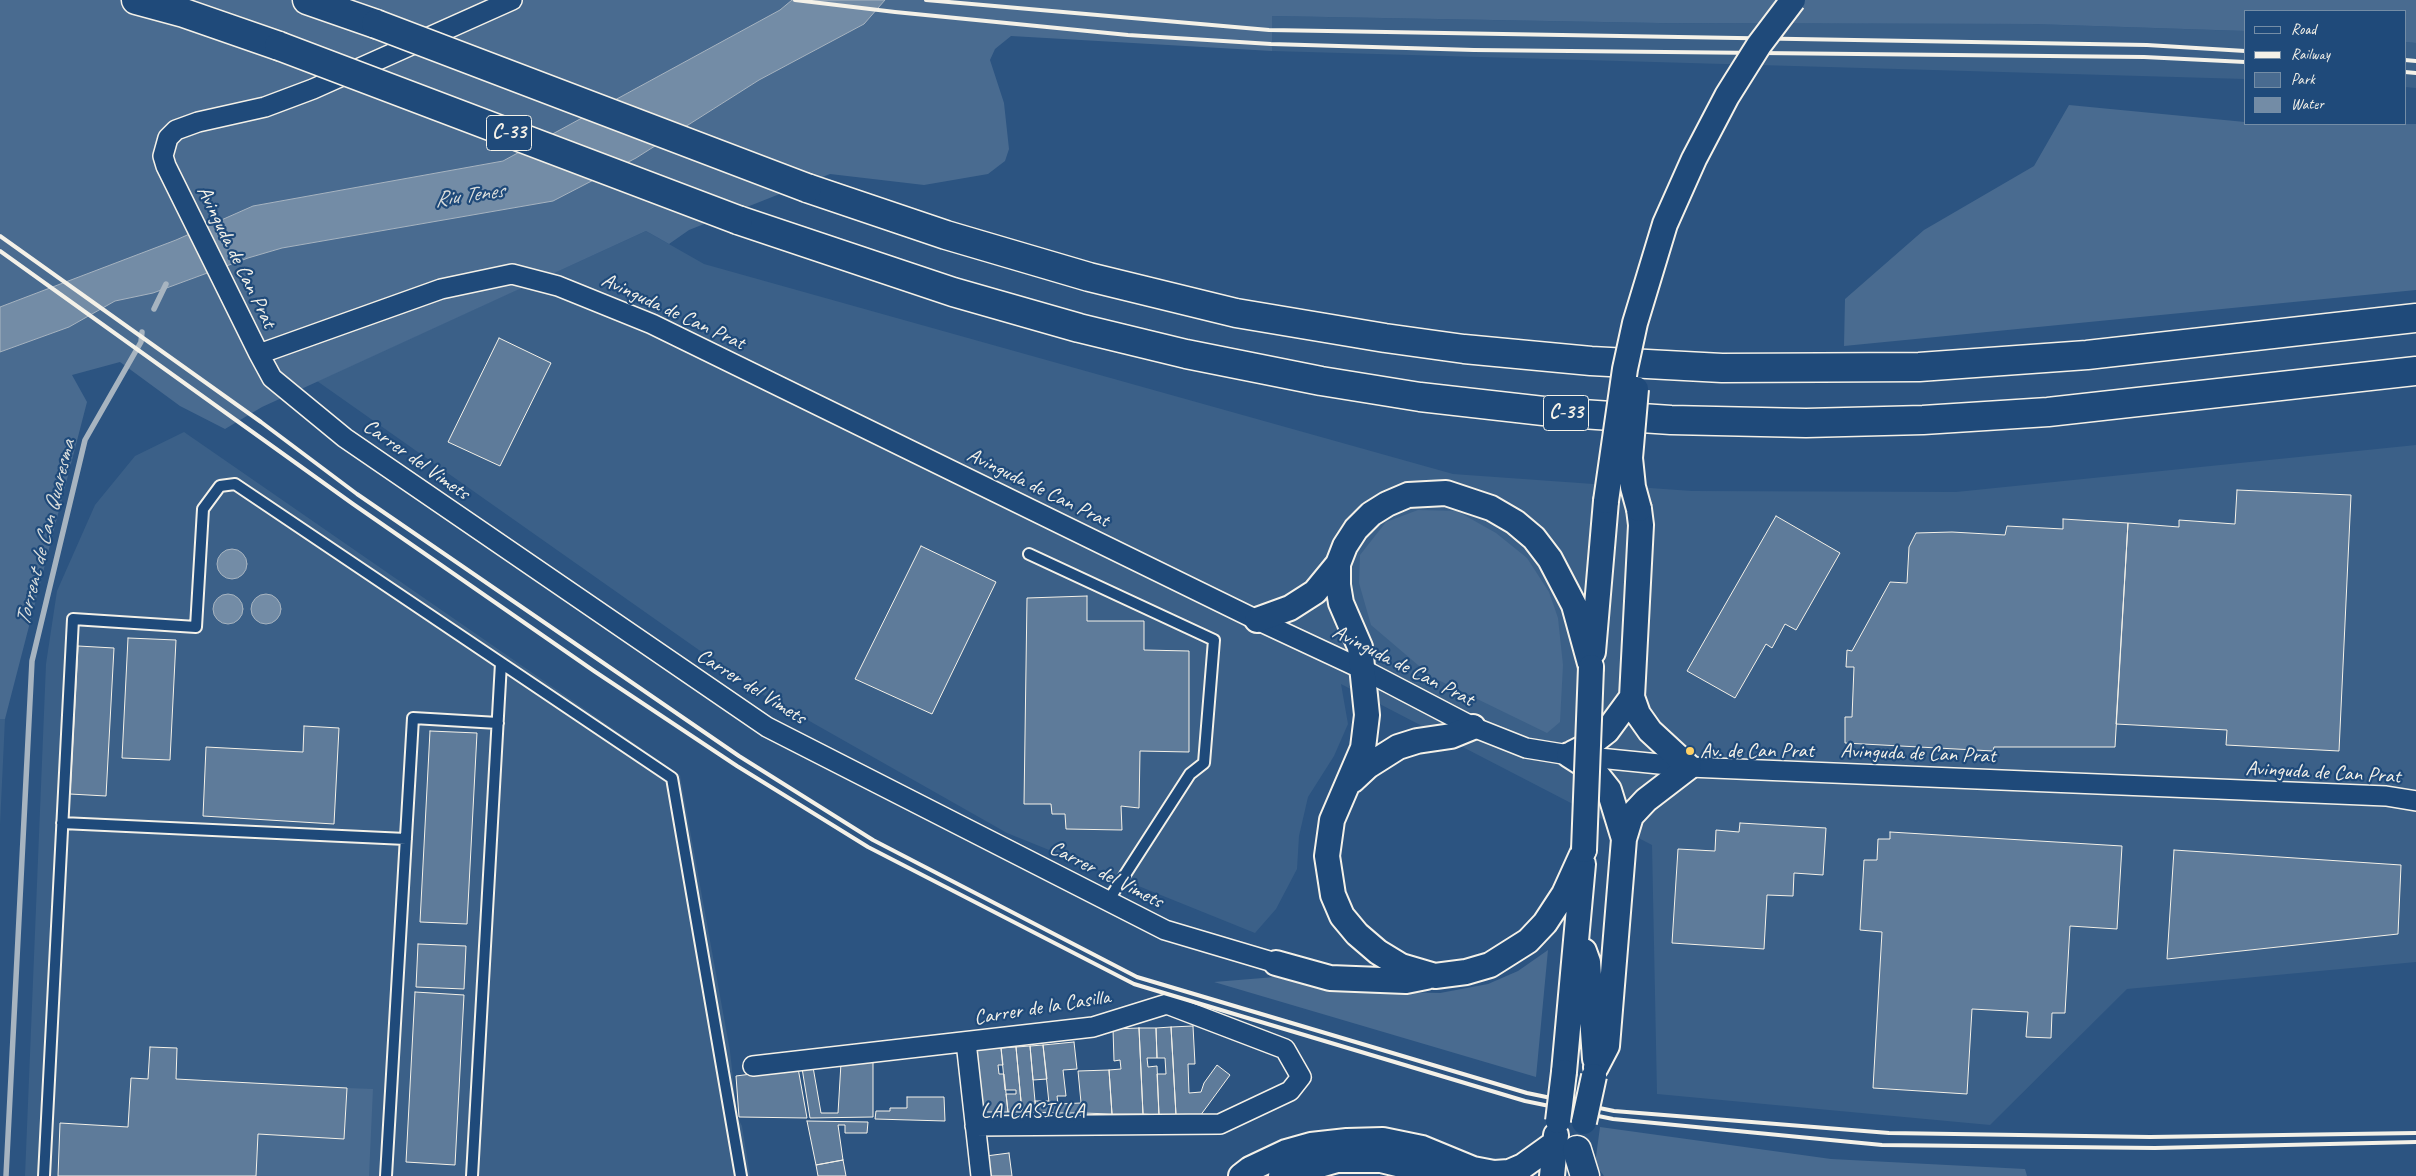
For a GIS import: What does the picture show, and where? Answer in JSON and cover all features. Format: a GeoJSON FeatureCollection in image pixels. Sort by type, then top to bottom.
{"type":"FeatureCollection","features":[{"type":"Feature","properties":{"kind":"highway","name":"C-33"},"geometry":{"type":"LineString","coordinates":[[136,0],[280,46],[738,220],[953,292],[1078,328],[1186,354],[1330,382],[1420,397],[1552,412],[1691,420],[1806,423],[1923,420],[2048,412],[2416,372]]}},
{"type":"Feature","properties":{"kind":"highway","name":"C-33"},"geometry":{"type":"LineString","coordinates":[[307,0],[376,24],[807,188],[946,236],[1070,272],[1236,312],[1385,338],[1464,349],[1591,362],[1722,368],[1919,367],[2087,355],[2416,318]]}},
{"type":"Feature","properties":{"kind":"highway"},"geometry":{"type":"LineString","coordinates":[[1564,1138],[1585,1176]]}},
{"type":"Feature","properties":{"kind":"street","name":"Avinguda de Can Prat"},"geometry":{"type":"LineString","coordinates":[[512,0],[280,101],[265,107],[198,122],[176,130],[168,138],[163,156],[166,166],[259,354],[441,289],[512,274],[558,286],[652,324],[1257,620],[1364,670],[1473,727],[1526,748],[1569,755],[1689,767],[2386,796],[2416,801]]}},
{"type":"Feature","properties":{"kind":"street"},"geometry":{"type":"LineString","coordinates":[[1572,1176],[1564,1138],[1564,1072],[1584,850],[1591,666],[1606,502],[1620,400],[1635,324],[1665,224],[1694,159],[1727,96],[1759,45],[1793,0]]}},
{"type":"Feature","properties":{"kind":"street"},"geometry":{"type":"LineString","coordinates":[[1241,1176],[1250,1169],[1286,1152],[1311,1145],[1383,1140],[1422,1148],[1473,1169],[1494,1173],[1508,1172],[1522,1166],[1584,1122],[1595,1072],[1607,1046],[1624,839],[1631,816],[1646,800],[1689,767],[1650,731],[1638,714],[1632,697],[1641,524],[1639,509],[1632,487],[1630,458],[1638,370],[1635,324]]}},
{"type":"Feature","properties":{"kind":"street","name":"Carrer del Vimets"},"geometry":{"type":"LineString","coordinates":[[259,354],[272,378],[346,438],[766,728],[1165,930],[1276,964]]}},
{"type":"Feature","properties":{"kind":"street"},"geometry":{"type":"LineString","coordinates":[[1257,620],[1290,608],[1315,592],[1338,564],[1349,540],[1371,514],[1387,504],[1408,495],[1446,492],[1491,508],[1515,522],[1534,538],[1550,559],[1574,605],[1591,666]]}},
{"type":"Feature","properties":{"kind":"street"},"geometry":{"type":"LineString","coordinates":[[1338,564],[1338,585],[1341,603],[1360,647],[1364,670],[1366,732],[1364,748],[1332,820],[1328,838],[1330,878],[1333,895],[1342,916],[1357,934],[1378,952],[1401,966],[1435,976]]}},
{"type":"Feature","properties":{"kind":"street"},"geometry":{"type":"LineString","coordinates":[[1624,839],[1609,790],[1594,771],[1569,755],[1607,731],[1632,697]]}},
{"type":"Feature","properties":{"kind":"street"},"geometry":{"type":"LineString","coordinates":[[1348,785],[1368,766],[1398,747],[1417,741],[1451,736],[1473,727]]}},
{"type":"Feature","properties":{"kind":"street"},"geometry":{"type":"LineString","coordinates":[[1276,964],[1330,978],[1406,981],[1466,972],[1490,966],[1528,941],[1546,923],[1564,894],[1584,850]]}},
{"type":"Feature","properties":{"kind":"street"},"geometry":{"type":"LineString","coordinates":[[1578,930],[1588,962],[1595,1072]]}},
{"type":"Feature","properties":{"kind":"street","name":"Carrer de la Casilla"},"geometry":{"type":"LineString","coordinates":[[753,1066],[1093,1027],[1167,1004],[1285,1049],[1301,1077],[1290,1091],[1220,1124],[975,1126]]}},
{"type":"Feature","properties":{"kind":"street"},"geometry":{"type":"LineString","coordinates":[[966,1042],[981,1176]]}},
{"type":"Feature","properties":{"kind":"street"},"geometry":{"type":"LineString","coordinates":[[1552,1176],[1564,1138]]}},
{"type":"Feature","properties":{"kind":"street"},"geometry":{"type":"LineString","coordinates":[[1281,1176],[1337,1160],[1381,1160],[1446,1176]]}},
{"type":"Feature","properties":{"kind":"lane"},"geometry":{"type":"LineString","coordinates":[[44,1176],[73,620],[196,628],[203,509],[220,486],[235,484],[672,778],[741,1176]]}},
{"type":"Feature","properties":{"kind":"lane"},"geometry":{"type":"LineString","coordinates":[[1029,554],[1214,640],[1204,763],[1190,774],[1108,901]]}},
{"type":"Feature","properties":{"kind":"lane"},"geometry":{"type":"LineString","coordinates":[[472,1176],[501,663]]}},
{"type":"Feature","properties":{"kind":"lane"},"geometry":{"type":"LineString","coordinates":[[386,1176],[413,718],[498,723]]}},
{"type":"Feature","properties":{"kind":"lane"},"geometry":{"type":"LineString","coordinates":[[62,823],[406,839]]}},
{"type":"Feature","properties":{"kind":"shaded area"},"geometry":{"type":"Polygon","coordinates":[[[1272,16],[1658,23],[2033,24],[2244,31],[2244,79],[1272,51],[1272,16]]]}},
{"type":"Feature","properties":{"kind":"shaded area"},"geometry":{"type":"Polygon","coordinates":[[[2406,42],[2416,43],[2416,88],[2406,87],[2406,42]]]}},
{"type":"Feature","properties":{"kind":"shaded area"},"geometry":{"type":"Polygon","coordinates":[[[646,231],[704,264],[1453,474],[1692,491],[1956,492],[2416,445],[2416,962],[2127,989],[1990,1125],[1657,1094],[1652,845],[1341,684],[1348,724],[1334,756],[1308,797],[1299,836],[1297,869],[1276,909],[1255,933],[1007,833],[760,693],[317,381],[646,231]]]}},
{"type":"Feature","properties":{"kind":"shaded area"},"geometry":{"type":"Polygon","coordinates":[[[184,432],[680,775],[730,1051],[737,1116],[742,1126],[750,1176],[25,1176],[46,664],[57,591],[95,505],[135,456],[184,432]]]}},
{"type":"Feature","properties":{"kind":"shaded area"},"geometry":{"type":"Polygon","coordinates":[[[0,719],[5,719],[0,825],[0,719]]]}},
{"type":"Feature","properties":{"kind":"green space"},"geometry":{"type":"Polygon","coordinates":[[[0,0],[792,0],[780,10],[503,161],[253,206],[176,240],[0,307],[0,0]]]}},
{"type":"Feature","properties":{"kind":"green space"},"geometry":{"type":"Polygon","coordinates":[[[885,0],[2416,0],[2416,43],[2406,42],[2406,10],[2244,10],[2244,31],[2033,24],[1658,23],[1272,16],[1272,51],[1011,36],[995,49],[990,60],[1004,103],[1009,149],[1005,161],[988,174],[924,185],[830,174],[689,230],[669,244],[646,231],[262,407],[225,429],[180,406],[120,362],[72,375],[87,402],[5,719],[0,719],[0,352],[69,327],[115,301],[153,293],[248,258],[282,248],[553,201],[636,158],[759,80],[864,24],[885,0]]]}},
{"type":"Feature","properties":{"kind":"green space"},"geometry":{"type":"Polygon","coordinates":[[[2069,105],[2244,122],[2244,125],[2416,124],[2416,290],[1844,346],[1845,299],[1924,230],[2034,166],[2069,105]]]}},
{"type":"Feature","properties":{"kind":"green space"},"geometry":{"type":"Polygon","coordinates":[[[1418,510],[1457,511],[1496,533],[1527,558],[1549,592],[1558,618],[1563,665],[1560,722],[1547,733],[1432,677],[1371,625],[1359,583],[1360,555],[1386,522],[1418,510]]]}},
{"type":"Feature","properties":{"kind":"green space"},"geometry":{"type":"Polygon","coordinates":[[[1548,950],[1536,1077],[1214,982],[1275,977],[1355,991],[1440,993],[1488,984],[1518,971],[1548,950]]]}},
{"type":"Feature","properties":{"kind":"green space"},"geometry":{"type":"Polygon","coordinates":[[[347,1088],[373,1089],[369,1176],[256,1176],[258,1134],[344,1139],[347,1088]]]}},
{"type":"Feature","properties":{"kind":"green space"},"geometry":{"type":"Polygon","coordinates":[[[1600,1127],[1831,1159],[2025,1169],[2027,1176],[1604,1176],[1595,1164],[1600,1127]]]}},
{"type":"Feature","properties":{"kind":"water","name":"Riu Tenes"},"geometry":{"type":"Polygon","coordinates":[[[792,0],[885,0],[864,24],[759,80],[636,158],[553,201],[282,248],[248,258],[153,293],[115,301],[69,327],[0,352],[0,307],[176,240],[253,206],[503,161],[780,10],[792,0]]]}},
{"type":"Feature","properties":{"kind":"water"},"geometry":{"type":"Polygon","coordinates":[[[232,549],[238,550],[246,558],[246,570],[238,578],[232,579],[226,578],[218,570],[217,564],[218,558],[226,550],[232,549]]]}},
{"type":"Feature","properties":{"kind":"water"},"geometry":{"type":"Polygon","coordinates":[[[228,594],[234,595],[242,603],[242,615],[234,623],[228,624],[222,623],[214,615],[213,609],[214,603],[222,595],[228,594]]]}},
{"type":"Feature","properties":{"kind":"water"},"geometry":{"type":"Polygon","coordinates":[[[266,594],[272,595],[280,603],[280,615],[272,623],[266,624],[260,623],[252,615],[251,609],[252,603],[260,595],[266,594]]]}},
{"type":"Feature","properties":{"kind":"building"},"geometry":{"type":"Polygon","coordinates":[[[499,338],[551,363],[500,466],[448,442],[499,338]]]}},
{"type":"Feature","properties":{"kind":"building"},"geometry":{"type":"Polygon","coordinates":[[[2237,490],[2351,495],[2339,751],[2226,745],[2227,730],[2116,724],[2128,523],[2179,527],[2179,520],[2235,524],[2237,490]]]}},
{"type":"Feature","properties":{"kind":"building"},"geometry":{"type":"Polygon","coordinates":[[[1776,516],[1840,553],[1796,630],[1785,624],[1772,648],[1766,644],[1735,698],[1687,671],[1776,516]]]}},
{"type":"Feature","properties":{"kind":"building"},"geometry":{"type":"Polygon","coordinates":[[[2063,519],[2128,523],[2115,747],[1994,747],[1993,751],[1845,743],[1845,717],[1852,717],[1854,667],[1846,667],[1847,650],[1852,651],[1890,582],[1907,583],[1909,547],[1916,533],[1952,532],[2005,535],[2007,526],[2063,529],[2063,519]]]}},
{"type":"Feature","properties":{"kind":"building"},"geometry":{"type":"Polygon","coordinates":[[[921,546],[996,582],[932,714],[855,679],[921,546]]]}},
{"type":"Feature","properties":{"kind":"building"},"geometry":{"type":"Polygon","coordinates":[[[1087,596],[1087,621],[1144,621],[1144,650],[1189,651],[1189,752],[1140,751],[1139,808],[1121,806],[1122,830],[1066,829],[1065,814],[1052,814],[1051,804],[1024,804],[1027,598],[1087,596]]]}},
{"type":"Feature","properties":{"kind":"building"},"geometry":{"type":"Polygon","coordinates":[[[128,638],[176,640],[170,760],[122,758],[128,638]]]}},
{"type":"Feature","properties":{"kind":"building"},"geometry":{"type":"Polygon","coordinates":[[[78,646],[114,648],[106,796],[70,794],[78,646]]]}},
{"type":"Feature","properties":{"kind":"building"},"geometry":{"type":"Polygon","coordinates":[[[304,726],[339,728],[334,824],[203,816],[206,747],[303,752],[304,726]]]}},
{"type":"Feature","properties":{"kind":"building"},"geometry":{"type":"Polygon","coordinates":[[[430,731],[477,733],[467,924],[420,922],[430,731]]]}},
{"type":"Feature","properties":{"kind":"building"},"geometry":{"type":"Polygon","coordinates":[[[1740,823],[1826,828],[1823,875],[1794,873],[1793,896],[1767,895],[1764,949],[1672,943],[1678,849],[1715,851],[1716,830],[1739,832],[1740,823]]]}},
{"type":"Feature","properties":{"kind":"building"},"geometry":{"type":"Polygon","coordinates":[[[1890,832],[2122,846],[2117,929],[2070,926],[2065,1013],[2052,1013],[2051,1038],[2026,1037],[2028,1012],[1972,1009],[1967,1094],[1873,1088],[1882,932],[1860,930],[1864,860],[1877,860],[1878,839],[1890,839],[1890,832]]]}},
{"type":"Feature","properties":{"kind":"building"},"geometry":{"type":"Polygon","coordinates":[[[2174,850],[2401,865],[2398,934],[2167,959],[2174,850]]]}},
{"type":"Feature","properties":{"kind":"building"},"geometry":{"type":"Polygon","coordinates":[[[418,944],[466,946],[464,989],[416,987],[418,944]]]}},
{"type":"Feature","properties":{"kind":"building"},"geometry":{"type":"Polygon","coordinates":[[[415,992],[464,995],[455,1165],[406,1162],[415,992]]]}},
{"type":"Feature","properties":{"kind":"building"},"geometry":{"type":"Polygon","coordinates":[[[1193,1026],[1195,1064],[1188,1064],[1189,1093],[1201,1092],[1204,1083],[1217,1065],[1230,1075],[1200,1116],[1176,1115],[1171,1027],[1193,1026]]]}},
{"type":"Feature","properties":{"kind":"building"},"geometry":{"type":"Polygon","coordinates":[[[1171,1027],[1176,1115],[1159,1115],[1157,1074],[1166,1074],[1165,1058],[1157,1058],[1156,1028],[1171,1027]]]}},
{"type":"Feature","properties":{"kind":"building"},"geometry":{"type":"Polygon","coordinates":[[[1139,1028],[1156,1028],[1157,1058],[1147,1058],[1148,1067],[1157,1066],[1159,1115],[1143,1114],[1139,1028]]]}},
{"type":"Feature","properties":{"kind":"building"},"geometry":{"type":"Polygon","coordinates":[[[1139,1028],[1143,1114],[1112,1114],[1109,1070],[1121,1069],[1120,1060],[1114,1061],[1113,1029],[1139,1028]]]}},
{"type":"Feature","properties":{"kind":"building"},"geometry":{"type":"Polygon","coordinates":[[[1074,1042],[1077,1069],[1063,1070],[1066,1096],[1057,1096],[1058,1104],[1081,1103],[1082,1113],[1050,1113],[1043,1045],[1074,1042]]]}},
{"type":"Feature","properties":{"kind":"building"},"geometry":{"type":"Polygon","coordinates":[[[1043,1045],[1047,1079],[1033,1080],[1030,1046],[1043,1045]]]}},
{"type":"Feature","properties":{"kind":"building"},"geometry":{"type":"Polygon","coordinates":[[[1030,1046],[1036,1112],[1022,1112],[1016,1047],[1030,1046]]]}},
{"type":"Feature","properties":{"kind":"building"},"geometry":{"type":"Polygon","coordinates":[[[150,1047],[177,1048],[176,1079],[347,1088],[344,1139],[258,1134],[256,1176],[58,1176],[60,1123],[128,1127],[131,1078],[148,1079],[150,1047]]]}},
{"type":"Feature","properties":{"kind":"building"},"geometry":{"type":"Polygon","coordinates":[[[1016,1047],[1022,1112],[1008,1112],[1006,1094],[1016,1094],[1016,1090],[1005,1090],[1001,1048],[1016,1047]]]}},
{"type":"Feature","properties":{"kind":"building"},"geometry":{"type":"Polygon","coordinates":[[[1001,1048],[1003,1065],[998,1065],[999,1074],[1004,1074],[1008,1112],[981,1112],[974,1049],[1001,1048]]]}},
{"type":"Feature","properties":{"kind":"building"},"geometry":{"type":"Polygon","coordinates":[[[873,1060],[873,1117],[810,1118],[802,1068],[813,1067],[821,1113],[838,1113],[841,1063],[873,1060]]]}},
{"type":"Feature","properties":{"kind":"building"},"geometry":{"type":"Polygon","coordinates":[[[798,1068],[807,1118],[739,1117],[736,1076],[798,1068]]]}},
{"type":"Feature","properties":{"kind":"building"},"geometry":{"type":"Polygon","coordinates":[[[1109,1070],[1112,1114],[1082,1113],[1078,1071],[1109,1070]]]}},
{"type":"Feature","properties":{"kind":"building"},"geometry":{"type":"Polygon","coordinates":[[[907,1097],[944,1097],[945,1121],[875,1119],[876,1111],[890,1111],[890,1108],[907,1108],[907,1097]]]}},
{"type":"Feature","properties":{"kind":"building"},"geometry":{"type":"Polygon","coordinates":[[[1035,1101],[1049,1101],[1050,1113],[1036,1112],[1035,1101]]]}},
{"type":"Feature","properties":{"kind":"building"},"geometry":{"type":"Polygon","coordinates":[[[807,1121],[868,1122],[867,1133],[845,1133],[845,1125],[838,1125],[843,1160],[816,1165],[807,1121]]]}},
{"type":"Feature","properties":{"kind":"building"},"geometry":{"type":"Polygon","coordinates":[[[1009,1153],[1012,1176],[989,1176],[986,1156],[1009,1153]]]}},
{"type":"Feature","properties":{"kind":"building"},"geometry":{"type":"Polygon","coordinates":[[[843,1160],[846,1176],[818,1176],[816,1165],[843,1160]]]}},
{"type":"Feature","properties":{"kind":"waterway","name":"Torrent de Can Quaresma"},"geometry":{"type":"LineString","coordinates":[[154,309],[166,284]]}},
{"type":"Feature","properties":{"kind":"waterway","name":"Torrent de Can Quaresma"},"geometry":{"type":"LineString","coordinates":[[6,1176],[32,661],[85,440],[141,342],[142,332]]}},
{"type":"Feature","properties":{"kind":"railway"},"geometry":{"type":"LineString","coordinates":[[795,0],[1128,35],[1271,44],[1474,50],[2144,57],[2244,62]]}},
{"type":"Feature","properties":{"kind":"railway"},"geometry":{"type":"LineString","coordinates":[[926,0],[1269,30],[2147,45],[2244,51]]}},
{"type":"Feature","properties":{"kind":"railway"},"geometry":{"type":"LineString","coordinates":[[2406,60],[2416,61]]}},
{"type":"Feature","properties":{"kind":"railway"},"geometry":{"type":"LineString","coordinates":[[2406,72],[2416,73]]}},
{"type":"Feature","properties":{"kind":"railway"},"geometry":{"type":"LineString","coordinates":[[0,236],[261,422],[357,494],[739,756],[873,840],[1137,977],[1527,1093],[1614,1111],[1889,1133],[2150,1137],[2416,1133]]}},
{"type":"Feature","properties":{"kind":"railway"},"geometry":{"type":"LineString","coordinates":[[0,251],[353,504],[594,671],[737,766],[868,847],[1134,984],[1525,1101],[1613,1119],[1882,1145],[2155,1148],[2416,1142]]}},
{"type":"Feature","properties":{"kind":"place","name":"Av. de Can Prat"},"geometry":{"type":"Point","coordinates":[1690,751]}},
{"type":"Feature","properties":{"kind":"district","name":"LA CASILLA"},"geometry":{"type":"Point","coordinates":[1033,1111]}}]}
